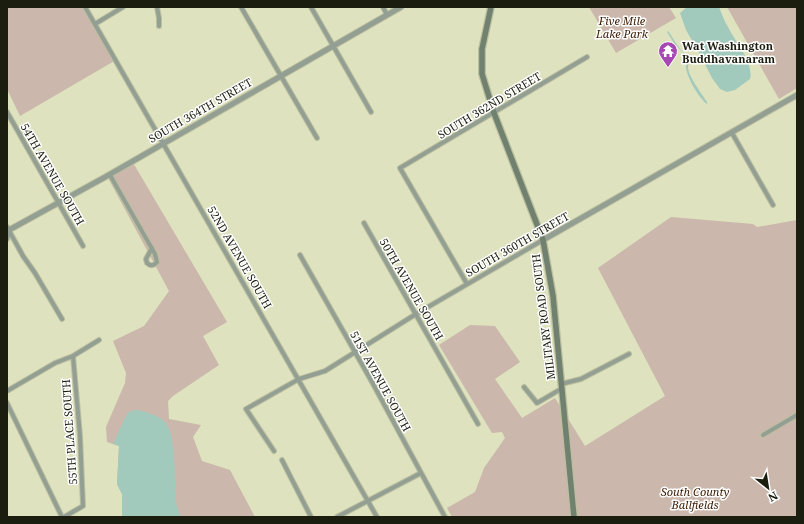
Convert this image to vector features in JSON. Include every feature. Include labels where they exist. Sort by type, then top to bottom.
[{"type":"main road","name":"MILITARY ROAD SOUTH","points":[[491,7],[483,41],[481,63],[482,74],[494,113],[543,240],[553,296],[574,517]]},
{"type":"street","name":"52ND AVENUE SOUTH","points":[[85,7],[377,517]]},
{"type":"street","points":[[95,24],[123,7]]},
{"type":"street","points":[[157,7],[159,26]]},
{"type":"street","points":[[241,7],[317,138]]},
{"type":"street","points":[[311,7],[371,112]]},
{"type":"street","points":[[383,7],[387,15]]},
{"type":"street","name":"SOUTH 364TH STREET","points":[[8,230],[59,203],[401,7]]},
{"type":"street","name":"SOUTH 362ND STREET","points":[[467,284],[400,168],[587,57]]},
{"type":"street","name":"SOUTH 360TH STREET","points":[[274,451],[246,409],[299,379],[325,371],[467,284],[797,95]]},
{"type":"street","name":"54TH AVENUE SOUTH","points":[[7,112],[83,246]]},
{"type":"street","points":[[732,133],[773,205]]},
{"type":"street","points":[[110,174],[152,248]]},
{"type":"street","name":"50TH AVENUE SOUTH","points":[[364,223],[478,424]]},
{"type":"street","points":[[7,239],[8,230]]},
{"type":"street","points":[[8,230],[62,319]]},
{"type":"street","name":"51ST AVENUE SOUTH","points":[[300,255],[372,382],[445,517]]},
{"type":"street","points":[[7,391],[55,363],[73,356],[100,340]]},
{"type":"street","points":[[524,386],[536,403],[561,387],[581,379],[629,354]]},
{"type":"street","name":"55TH PLACE SOUTH","points":[[63,517],[83,506],[80,436],[73,356]]},
{"type":"street","points":[[7,403],[63,517]]},
{"type":"street","points":[[763,435],[797,415]]},
{"type":"street","points":[[282,460],[311,517]]},
{"type":"street","points":[[337,517],[421,473]]},
{"type":"green space","points":[[7,7],[85,7],[116,60],[20,116],[7,89]]},
{"type":"green space","name":"Five Mile Lake Park","points":[[589,7],[669,7],[676,18],[616,53]]},
{"type":"green space","points":[[727,7],[797,7],[797,88],[779,99]]},
{"type":"green space","points":[[132,161],[227,322],[203,336],[219,365],[173,396],[168,401],[169,419],[201,425],[193,437],[202,461],[230,470],[255,517],[122,517],[122,494],[117,484],[119,446],[107,442],[106,427],[125,383],[126,373],[113,341],[144,326],[169,291],[107,176]]},
{"type":"green space","name":"South County Ballfields","points":[[671,217],[753,224],[757,227],[797,220],[797,517],[452,517],[447,508],[475,492],[484,468],[505,438],[502,432],[492,433],[439,345],[470,325],[495,326],[520,362],[495,379],[522,418],[555,398],[585,446],[665,396],[598,268]]},
{"type":"water","points":[[687,7],[719,7],[725,22],[747,59],[749,66],[750,79],[735,90],[727,92],[720,89],[712,78],[686,30],[680,13]]},
{"type":"water","points":[[668,31],[680,48],[689,57],[690,60],[688,67],[690,75],[707,104],[697,93],[691,82],[686,67],[688,58],[674,43],[667,32]]},
{"type":"water","points":[[137,410],[159,417],[169,428],[172,437],[176,502],[180,517],[122,517],[122,494],[117,484],[119,446],[113,444],[125,418],[130,411]]},
{"type":"place","name":"Wat Washington Buddhavanaram","points":[[668,68]]}]
